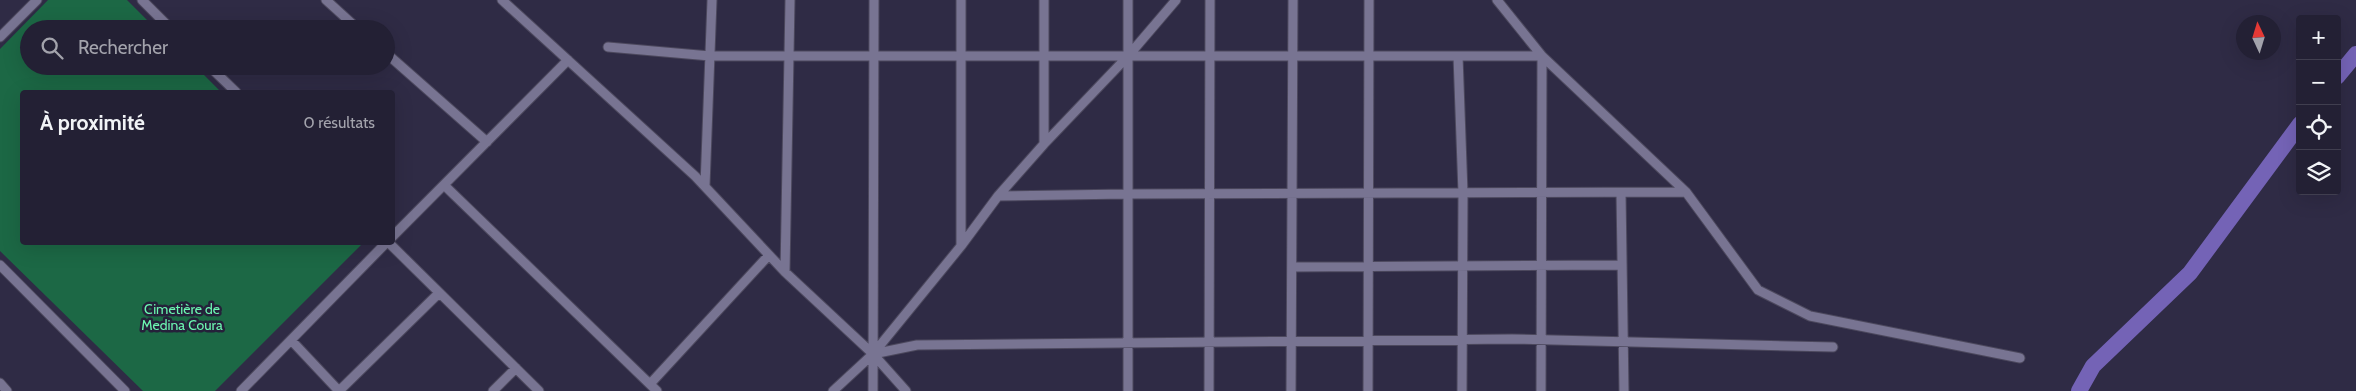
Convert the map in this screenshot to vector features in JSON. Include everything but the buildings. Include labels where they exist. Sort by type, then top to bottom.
[{"type":"street","points":[[142,0],[162,20]]},
{"type":"street","points":[[326,0],[348,20]]},
{"type":"street","points":[[502,0],[705,186],[785,272],[874,354],[906,391]]},
{"type":"street","points":[[705,186],[712,0]]},
{"type":"street","points":[[785,272],[790,0]]},
{"type":"street","points":[[874,0],[874,391]]},
{"type":"street","points":[[961,0],[963,56],[961,246]]},
{"type":"street","points":[[1044,0],[1044,144]]},
{"type":"street","points":[[1128,0],[1129,56],[1126,194],[1128,391]]},
{"type":"street","points":[[833,391],[874,354],[961,246],[998,196],[1044,144],[1129,56],[1176,0]]},
{"type":"street","points":[[1208,391],[1210,0]]},
{"type":"street","points":[[1292,391],[1293,0]]},
{"type":"street","points":[[1368,391],[1369,0]]},
{"type":"street","points":[[1497,0],[1542,56],[1686,192],[1758,290],[1810,316],[2020,358]]},
{"type":"street","points":[[0,37],[35,1]]},
{"type":"street","points":[[608,47],[710,56],[1542,56]]},
{"type":"street","points":[[1458,56],[1463,193],[1462,391]]},
{"type":"street","points":[[1542,56],[1542,391]]},
{"type":"street","points":[[395,234],[568,60]]},
{"type":"street","points":[[395,61],[487,142]]},
{"type":"street","points":[[218,75],[234,90]]},
{"type":"street","points":[[444,185],[657,391]]},
{"type":"street","points":[[998,196],[1686,192]]},
{"type":"street","points":[[1621,193],[1624,391]]},
{"type":"street","points":[[241,391],[385,245]]},
{"type":"street","points":[[391,245],[539,391]]},
{"type":"street","points":[[650,384],[769,255]]},
{"type":"street","points":[[0,265],[125,391]]},
{"type":"street","points":[[1292,267],[1622,265]]},
{"type":"street","points":[[291,340],[339,391],[439,293]]},
{"type":"street","points":[[874,354],[918,345],[1292,341],[1542,340],[1833,347]]},
{"type":"street","points":[[493,391],[516,368]]},
{"type":"street","points":[[0,383],[8,391]]},
{"type":"green space","name":"Cimetière de Medina Coura","points":[[48,0],[127,0],[147,20],[28,20]]},
{"type":"green space","name":"Cimetière de Medina Coura","points":[[20,29],[20,75],[204,75],[219,90],[20,90],[20,245],[361,245],[215,391],[143,391],[0,251],[0,49]]},
{"type":"waterway","points":[[2341,72],[2356,54]]},
{"type":"waterway","points":[[2079,391],[2093,366],[2190,273],[2296,129]]}]
